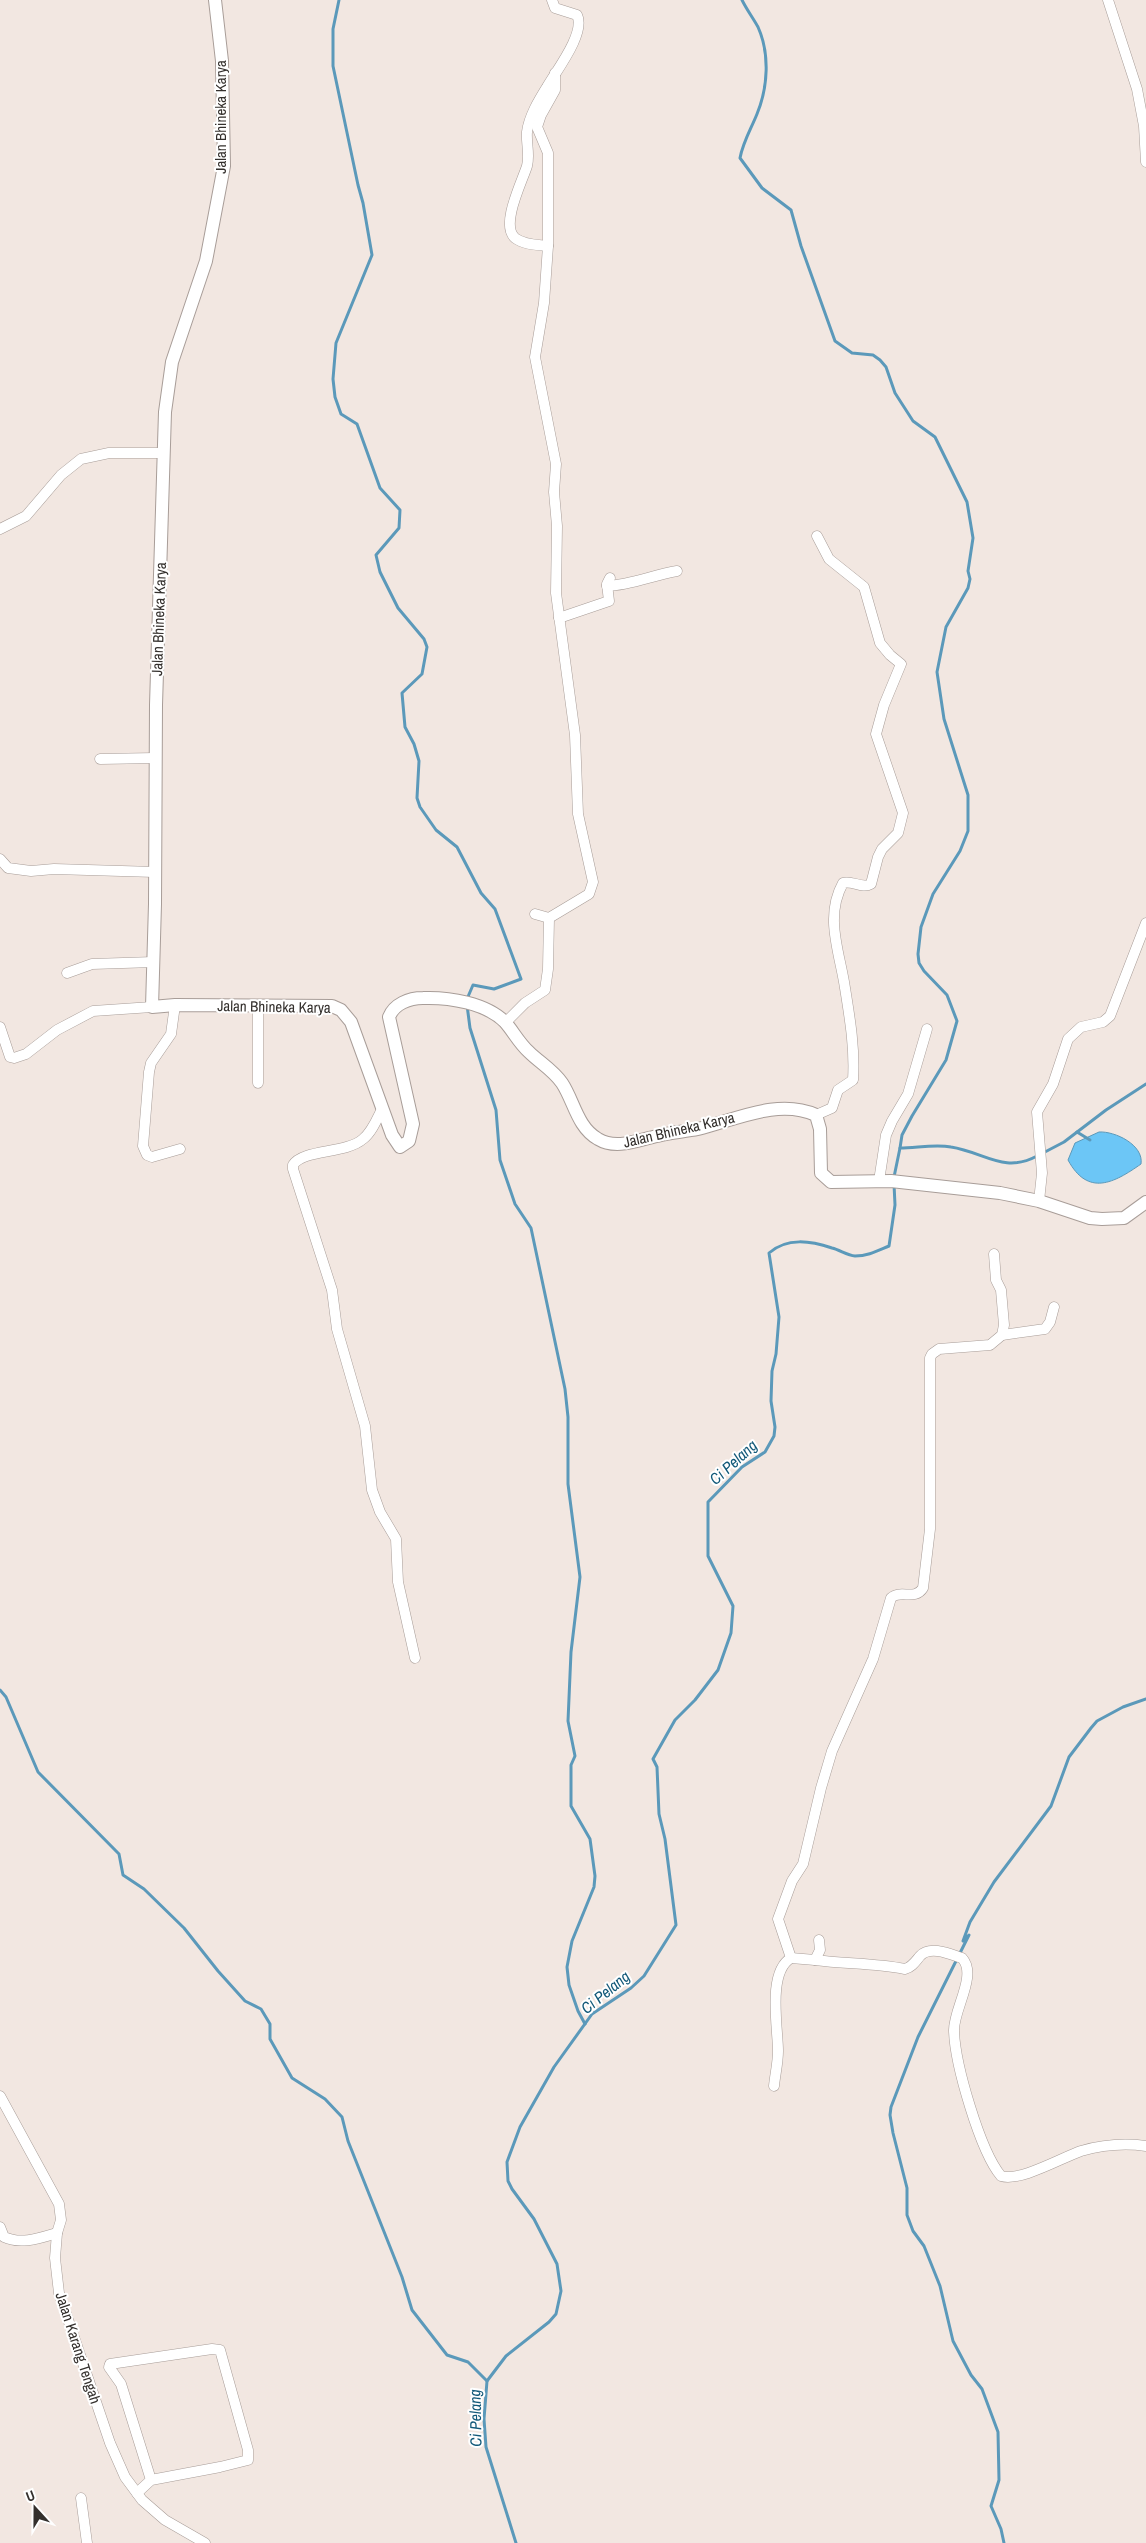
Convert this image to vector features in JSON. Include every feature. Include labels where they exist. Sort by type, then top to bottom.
[{"type":"street","name":"Jalan Bhineka Karya","points":[[215,0],[222,61],[224,166],[206,260],[170,373],[165,412],[155,758],[152,1007],[175,1005],[332,1006],[341,1010],[350,1022],[382,1109],[400,1147],[409,1142],[412,1124],[389,1022],[394,1008],[404,1002],[420,998],[447,999],[479,1008],[505,1023],[522,1044],[561,1082],[582,1122],[591,1134],[604,1142],[625,1144],[698,1128],[749,1113],[772,1110],[795,1109],[816,1115]]},
{"type":"street","points":[[548,246],[517,239],[512,234],[510,220],[512,208],[528,162],[529,122],[573,42],[579,18],[572,12],[555,8],[552,0]]},
{"type":"street","points":[[1108,0],[1139,98],[1146,162]]},
{"type":"street","points":[[535,914],[549,918],[589,894],[593,882],[578,808],[575,735],[555,578],[557,549],[554,492],[556,464],[535,357],[545,293],[548,246],[548,153],[538,127],[541,115],[555,90],[555,74]]},
{"type":"street","points":[[0,529],[26,516],[61,475],[85,457],[108,453],[163,453]]},
{"type":"street","points":[[817,536],[829,559],[864,587],[880,643],[901,664],[884,705],[876,734],[903,813],[898,833],[882,849],[878,856],[871,884],[866,886],[847,881],[843,882],[840,888],[835,913],[834,937],[853,1042],[853,1080],[850,1084],[838,1090],[832,1108],[816,1115],[820,1128],[819,1162],[824,1178],[831,1182],[879,1181],[983,1190],[1038,1201],[1090,1218],[1111,1220],[1129,1216],[1146,1202]]},
{"type":"street","points":[[559,618],[608,601],[609,582],[626,585],[649,576],[676,571]]},
{"type":"street","points":[[100,759],[155,758]]},
{"type":"street","points":[[0,859],[8,868],[31,871],[54,868],[155,872]]},
{"type":"street","points":[[505,1023],[525,1003],[545,990],[548,969],[549,918]]},
{"type":"street","points":[[1038,1201],[1042,1173],[1037,1112],[1053,1084],[1068,1039],[1081,1028],[1103,1022],[1110,1016],[1146,923]]},
{"type":"street","points":[[67,973],[92,964],[154,962]]},
{"type":"street","points":[[175,1005],[173,1029],[151,1063],[143,1146],[146,1155],[152,1157],[180,1149]]},
{"type":"street","points":[[258,1006],[258,1083]]},
{"type":"street","points":[[0,1027],[10,1057],[14,1058],[26,1054],[57,1030],[93,1011],[152,1007]]},
{"type":"street","points":[[879,1181],[886,1136],[892,1121],[908,1094],[927,1029]]},
{"type":"street","points":[[382,1109],[364,1138],[354,1145],[298,1159],[293,1164],[293,1169],[332,1290],[337,1329],[365,1426],[372,1490],[380,1512],[396,1539],[398,1582],[415,1658]]},
{"type":"street","points":[[994,1254],[996,1280],[1001,1290],[1004,1325],[1002,1335]]},
{"type":"street","points":[[791,1958],[778,1920],[792,1881],[803,1864],[832,1751],[873,1659],[890,1598],[895,1594],[914,1595],[923,1588],[930,1529],[931,1356],[939,1349],[990,1345],[1002,1335],[1045,1329],[1050,1322],[1054,1307]]},
{"type":"street","points":[[815,1960],[820,1950],[819,1940]]},
{"type":"street","points":[[774,2086],[778,2050],[776,1998],[781,1966],[791,1958],[839,1963],[880,1964],[905,1969],[914,1964],[923,1953],[942,1951],[962,1958],[967,1966],[967,1980],[958,2006],[954,2033],[960,2070],[981,2138],[1001,2176],[1007,2178],[1028,2172],[1091,2149],[1119,2144],[1146,2146]]},
{"type":"street","name":"Jalan Karang Tengah","points":[[0,2096],[59,2204],[61,2220],[57,2233],[56,2277],[63,2308],[110,2443],[125,2477],[137,2493],[165,2520],[200,2542]]},
{"type":"street","points":[[0,2227],[4,2237],[11,2239],[33,2240],[57,2233]]},
{"type":"street","points":[[137,2493],[151,2480],[227,2466],[248,2460],[248,2450],[220,2350],[212,2349],[110,2364],[121,2384],[151,2480]]},
{"type":"street","points":[[81,2498],[87,2543]]},
{"type":"water","points":[[1099,1132],[1113,1134],[1127,1140],[1138,1151],[1141,1157],[1141,1164],[1111,1181],[1093,1183],[1084,1179],[1076,1172],[1068,1160],[1075,1143]]},
{"type":"waterway","points":[[339,0],[333,29],[333,66],[363,203],[372,255],[336,343],[333,379],[335,397],[341,414],[357,424],[380,488],[400,510],[399,528],[376,555],[380,572],[398,608],[424,639],[427,647],[422,674],[402,693],[405,727],[414,744],[419,761],[417,798],[420,807],[436,830],[457,847],[481,893],[495,909],[521,979],[494,989],[473,985],[467,999]]},
{"type":"waterway","points":[[742,0],[762,37],[766,70],[761,104],[745,141],[740,158],[762,188],[791,210],[801,246],[835,341],[852,353],[873,355],[880,360],[886,367],[895,393],[913,421],[935,437],[967,502],[973,538],[968,571],[970,579],[968,588],[946,627],[937,672],[944,719],[968,795],[968,831],[960,851],[933,894],[921,927],[918,954],[919,963],[924,971],[947,995],[957,1021],[946,1060],[902,1135],[900,1148]]},
{"type":"waterway","points":[[467,1005],[470,1028],[496,1110],[500,1160],[515,1204],[531,1228],[565,1389],[568,1417],[568,1484],[580,1577],[571,1652],[568,1721],[575,1756],[571,1765],[571,1806],[590,1839],[595,1876],[594,1887],[572,1941],[567,1967],[569,1985],[578,2011],[585,2024]]},
{"type":"waterway","points":[[1043,1153],[1064,1142],[1106,1110],[1146,1084]]},
{"type":"waterway","points":[[1077,1132],[1090,1140]]},
{"type":"waterway","points":[[894,1177],[900,1148],[945,1146],[994,1160],[1014,1163],[1037,1156]]},
{"type":"waterway","name":"Ci Pelang","points":[[516,2543],[486,2447],[484,2419],[487,2381],[506,2356],[549,2322],[556,2314],[561,2291],[557,2264],[534,2219],[508,2181],[507,2162],[520,2127],[554,2067],[592,2014],[631,1988],[644,1976],[676,1925],[665,1839],[659,1814],[657,1767],[653,1759],[675,1720],[695,1700],[718,1670],[731,1633],[733,1606],[708,1556],[708,1502],[742,1467],[765,1452],[774,1436],[775,1427],[771,1401],[772,1371],[776,1354],[779,1317],[769,1253],[783,1244],[799,1242],[808,1242],[855,1256],[868,1254],[889,1246],[895,1205],[894,1184]]},
{"type":"waterway","points":[[0,1690],[6,1697],[38,1772],[119,1854],[123,1875],[144,1889],[184,1928],[245,2001],[261,2009],[270,2024],[270,2039],[292,2078],[325,2099],[342,2117],[348,2141],[402,2277],[412,2310],[447,2355],[468,2362],[487,2381]]},
{"type":"waterway","points":[[1004,2543],[1001,2529],[991,2506],[999,2480],[998,2432],[982,2389],[971,2375],[953,2341],[940,2286],[924,2246],[913,2231],[907,2215],[907,2188],[893,2133],[890,2115],[891,2107],[918,2037],[969,1935],[963,1941],[970,1922],[994,1882],[1051,1806],[1069,1757],[1097,1721],[1123,1707],[1146,1699]]}]
